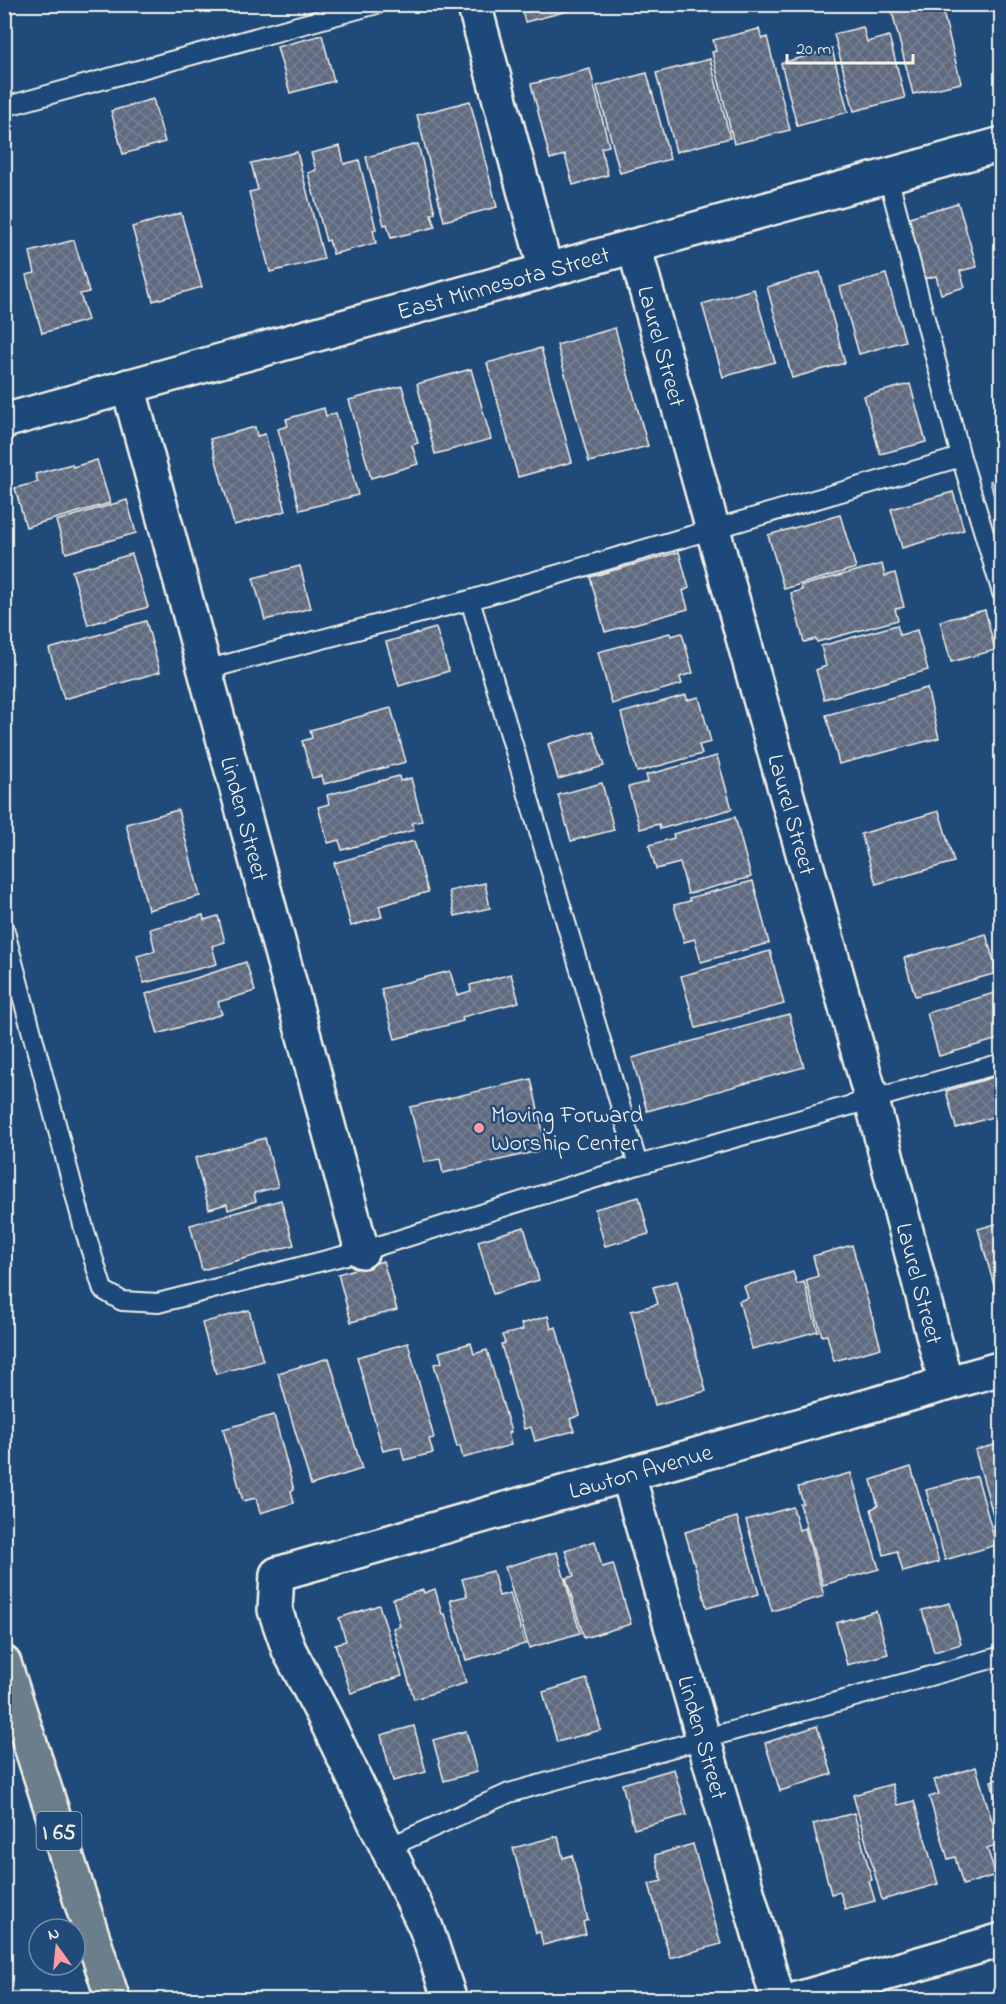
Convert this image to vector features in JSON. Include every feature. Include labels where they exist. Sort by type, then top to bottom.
[{"type":"highway","name":"I 65","points":[[4,1664],[113,2000]]},
{"type":"street","points":[[474,4],[546,270]]},
{"type":"street","name":"East Minnesota Street","points":[[4,420],[1002,144]]},
{"type":"street","name":"Laurel Street","points":[[634,246],[872,1101],[946,1384]]},
{"type":"street","name":"Linden Street","points":[[128,386],[362,1251]]},
{"type":"street","name":"Lawton Avenue","points":[[387,1848],[325,1718],[289,1650],[275,1610],[277,1574],[1002,1368]]},
{"type":"street","name":"Linden Street","points":[[628,1475],[778,2000]]},
{"type":"street","points":[[387,1848],[426,1928],[450,2000]]},
{"type":"street","points":[[794,2000],[1002,1940]]},
{"type":"lane","points":[[4,106],[377,4]]},
{"type":"lane","points":[[888,176],[961,457],[1002,593]]},
{"type":"lane","points":[[205,670],[470,600],[961,457]]},
{"type":"lane","points":[[470,600],[638,1165]]},
{"type":"lane","points":[[4,928],[83,1226],[103,1290],[122,1302],[158,1303],[362,1251],[638,1165],[1002,1063]]},
{"type":"lane","points":[[387,1848],[509,1793],[1002,1656]]},
{"type":"building","points":[[520,4],[567,4],[568,11],[525,22]]},
{"type":"building","points":[[890,4],[941,4],[961,83],[913,94]]},
{"type":"building","points":[[863,27],[867,42],[889,36],[905,98],[854,111],[834,34]]},
{"type":"building","points":[[759,29],[762,39],[767,37],[790,130],[734,144],[712,52],[716,51],[713,40]]},
{"type":"building","points":[[322,35],[334,81],[290,93],[277,47]]},
{"type":"building","points":[[832,49],[848,112],[797,126],[781,63]]},
{"type":"building","points":[[710,59],[730,138],[676,152],[656,73]]},
{"type":"building","points":[[590,69],[609,146],[601,148],[608,175],[573,185],[565,155],[550,159],[531,84]]},
{"type":"building","points":[[647,73],[670,159],[620,173],[597,86]]},
{"type":"building","points":[[153,99],[165,142],[123,154],[111,111]]},
{"type":"building","points":[[470,101],[497,207],[444,221],[417,115]]},
{"type":"building","points":[[418,144],[435,213],[431,214],[435,227],[391,238],[387,224],[384,225],[366,157]]},
{"type":"building","points":[[340,146],[344,164],[359,160],[376,229],[373,230],[376,243],[333,254],[329,240],[326,241],[308,173],[316,170],[311,153]]},
{"type":"building","points":[[297,152],[324,259],[270,272],[249,192],[258,190],[251,163]]},
{"type":"building","points":[[958,203],[977,267],[960,271],[965,287],[941,294],[936,276],[924,279],[906,218]]},
{"type":"building","points":[[181,213],[202,287],[153,301],[132,227]]},
{"type":"building","points":[[74,240],[89,292],[80,294],[88,320],[42,333],[26,275],[35,273],[30,252]]},
{"type":"building","points":[[820,272],[845,363],[792,378],[767,287]]},
{"type":"building","points":[[886,274],[905,341],[859,354],[840,287]]},
{"type":"building","points":[[754,289],[775,362],[723,377],[702,304]]},
{"type":"building","points":[[615,328],[648,446],[589,462],[557,345]]},
{"type":"building","points":[[541,348],[572,462],[518,477],[487,363]]},
{"type":"building","points":[[471,369],[491,439],[435,454],[417,384]]},
{"type":"building","points":[[910,384],[926,442],[880,454],[864,396]]},
{"type":"building","points":[[402,386],[418,443],[412,445],[418,464],[371,478],[349,400]]},
{"type":"building","points":[[324,408],[326,416],[336,413],[358,495],[300,510],[278,429],[288,426],[286,419]]},
{"type":"building","points":[[255,427],[257,436],[265,434],[286,511],[234,525],[210,439]]},
{"type":"building","points":[[97,460],[110,503],[26,527],[15,488],[38,482],[35,474]]},
{"type":"building","points":[[1002,478],[1002,527],[990,481]]},
{"type":"building","points":[[953,492],[964,530],[902,548],[891,509]]},
{"type":"building","points":[[127,500],[136,533],[66,553],[56,521]]},
{"type":"building","points":[[840,515],[856,568],[784,589],[768,535]]},
{"type":"building","points":[[679,552],[689,588],[683,591],[688,609],[605,632],[590,577]]},
{"type":"building","points":[[132,554],[148,607],[88,625],[72,571]]},
{"type":"building","points":[[882,564],[885,576],[895,573],[904,607],[895,609],[898,620],[817,642],[816,639],[804,642],[791,593],[802,590],[801,586]]},
{"type":"building","points":[[300,566],[311,608],[265,620],[253,578]]},
{"type":"building","points":[[985,610],[995,650],[951,662],[940,621]]},
{"type":"building","points":[[146,621],[160,672],[64,699],[49,649]]},
{"type":"building","points":[[897,625],[900,635],[917,630],[928,670],[824,699],[816,670],[826,666],[821,646]]},
{"type":"building","points":[[436,628],[449,671],[399,686],[386,642]]},
{"type":"building","points":[[670,633],[671,636],[682,633],[693,673],[680,677],[682,684],[612,704],[598,652]]},
{"type":"building","points":[[927,688],[939,738],[839,764],[826,715]]},
{"type":"building","points":[[686,695],[687,700],[699,697],[711,742],[699,745],[702,754],[637,772],[621,713]]},
{"type":"building","points":[[391,708],[406,762],[324,784],[322,776],[312,778],[302,741],[312,738],[310,730]]},
{"type":"building","points":[[593,731],[604,766],[558,779],[548,744]]},
{"type":"building","points":[[717,756],[732,809],[660,829],[659,824],[640,829],[628,787],[648,782],[646,775]]},
{"type":"building","points":[[399,776],[400,781],[411,778],[422,821],[412,823],[414,830],[342,850],[339,840],[328,843],[318,807],[329,804],[327,795]]},
{"type":"building","points":[[602,783],[614,830],[571,841],[558,795]]},
{"type":"building","points":[[178,810],[200,896],[148,910],[126,824]]},
{"type":"building","points":[[939,811],[954,862],[876,884],[861,834]]},
{"type":"building","points":[[735,817],[751,877],[688,894],[680,863],[656,869],[649,845],[674,838],[673,834]]},
{"type":"building","points":[[414,841],[428,892],[379,906],[382,917],[351,926],[334,863]]},
{"type":"building","points":[[753,881],[769,943],[701,962],[695,939],[684,942],[674,905],[690,901],[689,898]]},
{"type":"building","points":[[485,883],[490,908],[455,916],[449,891]]},
{"type":"building","points":[[203,915],[204,920],[218,916],[225,942],[212,946],[217,964],[144,983],[137,956],[155,951],[150,929]]},
{"type":"building","points":[[986,934],[997,973],[915,996],[904,958]]},
{"type":"building","points":[[770,951],[784,1004],[696,1028],[681,976]]},
{"type":"building","points":[[246,962],[255,991],[218,1002],[222,1014],[158,1034],[146,994]]},
{"type":"building","points":[[450,971],[457,995],[471,991],[470,985],[511,974],[519,1002],[462,1017],[463,1021],[395,1039],[381,989]]},
{"type":"building","points":[[998,992],[1002,1001],[1002,1038],[939,1056],[927,1013]]},
{"type":"building","points":[[789,1014],[804,1067],[647,1111],[632,1058]]},
{"type":"building","points":[[994,1077],[1002,1104],[1002,1114],[956,1128],[946,1091]]},
{"type":"building","name":"Moving Forward Worship Center","points":[[531,1079],[547,1149],[443,1173],[440,1159],[424,1162],[410,1107]]},
{"type":"building","points":[[265,1138],[278,1187],[254,1193],[256,1201],[228,1210],[227,1204],[209,1209],[195,1158]]},
{"type":"building","points":[[639,1197],[649,1234],[605,1246],[595,1209]]},
{"type":"building","points":[[281,1200],[294,1245],[202,1270],[190,1225]]},
{"type":"building","points":[[1002,1222],[1002,1294],[997,1296],[978,1229]]},
{"type":"building","points":[[524,1227],[539,1280],[493,1294],[478,1241]]},
{"type":"building","points":[[852,1245],[881,1348],[834,1361],[827,1335],[822,1336],[806,1280],[818,1276],[813,1256]]},
{"type":"building","points":[[383,1261],[397,1310],[351,1322],[338,1274]]},
{"type":"building","points":[[793,1272],[797,1284],[804,1282],[818,1331],[752,1349],[739,1301],[748,1298],[744,1286]]},
{"type":"building","points":[[677,1281],[706,1391],[655,1405],[631,1311],[658,1304],[653,1287]]},
{"type":"building","points":[[249,1310],[263,1361],[216,1374],[202,1323]]},
{"type":"building","points":[[548,1316],[551,1329],[556,1327],[580,1415],[570,1419],[574,1431],[535,1441],[531,1427],[524,1429],[501,1344],[505,1343],[502,1335],[523,1330],[521,1324]]},
{"type":"building","points":[[408,1343],[434,1438],[429,1439],[433,1453],[404,1460],[401,1447],[383,1451],[357,1357]]},
{"type":"building","points":[[471,1343],[474,1354],[487,1350],[511,1432],[508,1433],[511,1445],[463,1458],[460,1446],[457,1447],[434,1364],[442,1362],[439,1352]]},
{"type":"building","points":[[329,1358],[362,1469],[311,1485],[278,1373]]},
{"type":"building","points":[[274,1415],[294,1490],[291,1491],[294,1503],[260,1513],[256,1498],[243,1501],[223,1429]]},
{"type":"building","points":[[1002,1443],[1002,1527],[997,1529],[975,1450]]},
{"type":"building","points":[[911,1467],[939,1562],[903,1572],[897,1551],[884,1555],[871,1509],[878,1506],[871,1480]]},
{"type":"building","points":[[851,1473],[879,1569],[823,1585],[800,1504],[803,1503],[798,1487]]},
{"type":"building","points":[[977,1476],[996,1545],[945,1560],[926,1490]]},
{"type":"building","points":[[793,1507],[799,1530],[805,1528],[824,1596],[772,1611],[746,1520]]},
{"type":"building","points":[[737,1517],[759,1594],[707,1608],[685,1532]]},
{"type":"building","points":[[595,1541],[602,1567],[613,1564],[631,1624],[584,1638],[566,1578],[574,1576],[565,1550]]},
{"type":"building","points":[[557,1552],[580,1633],[529,1648],[505,1567]]},
{"type":"building","points":[[493,1571],[499,1596],[510,1593],[525,1644],[466,1660],[450,1600],[467,1596],[462,1579]]},
{"type":"building","points":[[435,1589],[466,1683],[414,1699],[393,1628],[400,1626],[393,1599],[423,1590],[424,1593]]},
{"type":"building","points":[[950,1603],[961,1644],[934,1652],[922,1610]]},
{"type":"building","points":[[379,1605],[402,1676],[351,1693],[335,1644],[346,1641],[339,1618]]},
{"type":"building","points":[[876,1611],[888,1654],[847,1665],[836,1623]]},
{"type":"building","points":[[587,1679],[601,1730],[557,1742],[543,1692]]},
{"type":"building","points":[[414,1726],[426,1772],[393,1781],[381,1735]]},
{"type":"building","points":[[817,1726],[832,1774],[780,1791],[765,1743]]},
{"type":"building","points":[[466,1731],[477,1772],[444,1781],[433,1740]]},
{"type":"building","points":[[976,1767],[999,1844],[987,1848],[996,1875],[963,1885],[955,1857],[948,1859],[929,1797],[939,1794],[934,1780]]},
{"type":"building","points":[[674,1769],[687,1815],[634,1829],[622,1784]]},
{"type":"building","points":[[1002,1778],[1002,1822],[991,1781]]},
{"type":"building","points":[[892,1784],[898,1805],[914,1801],[938,1884],[882,1900],[853,1795]]},
{"type":"building","points":[[854,1813],[872,1880],[869,1881],[875,1901],[845,1909],[840,1892],[831,1894],[813,1824]]},
{"type":"building","points":[[558,1836],[563,1858],[572,1855],[588,1920],[583,1922],[586,1934],[543,1945],[540,1932],[536,1933],[513,1848]]},
{"type":"building","points":[[693,1844],[721,1944],[670,1958],[649,1884],[662,1881],[655,1855]]},
{"type":"place","name":"Moving Forward Worship Center","points":[[479,1128]]}]
